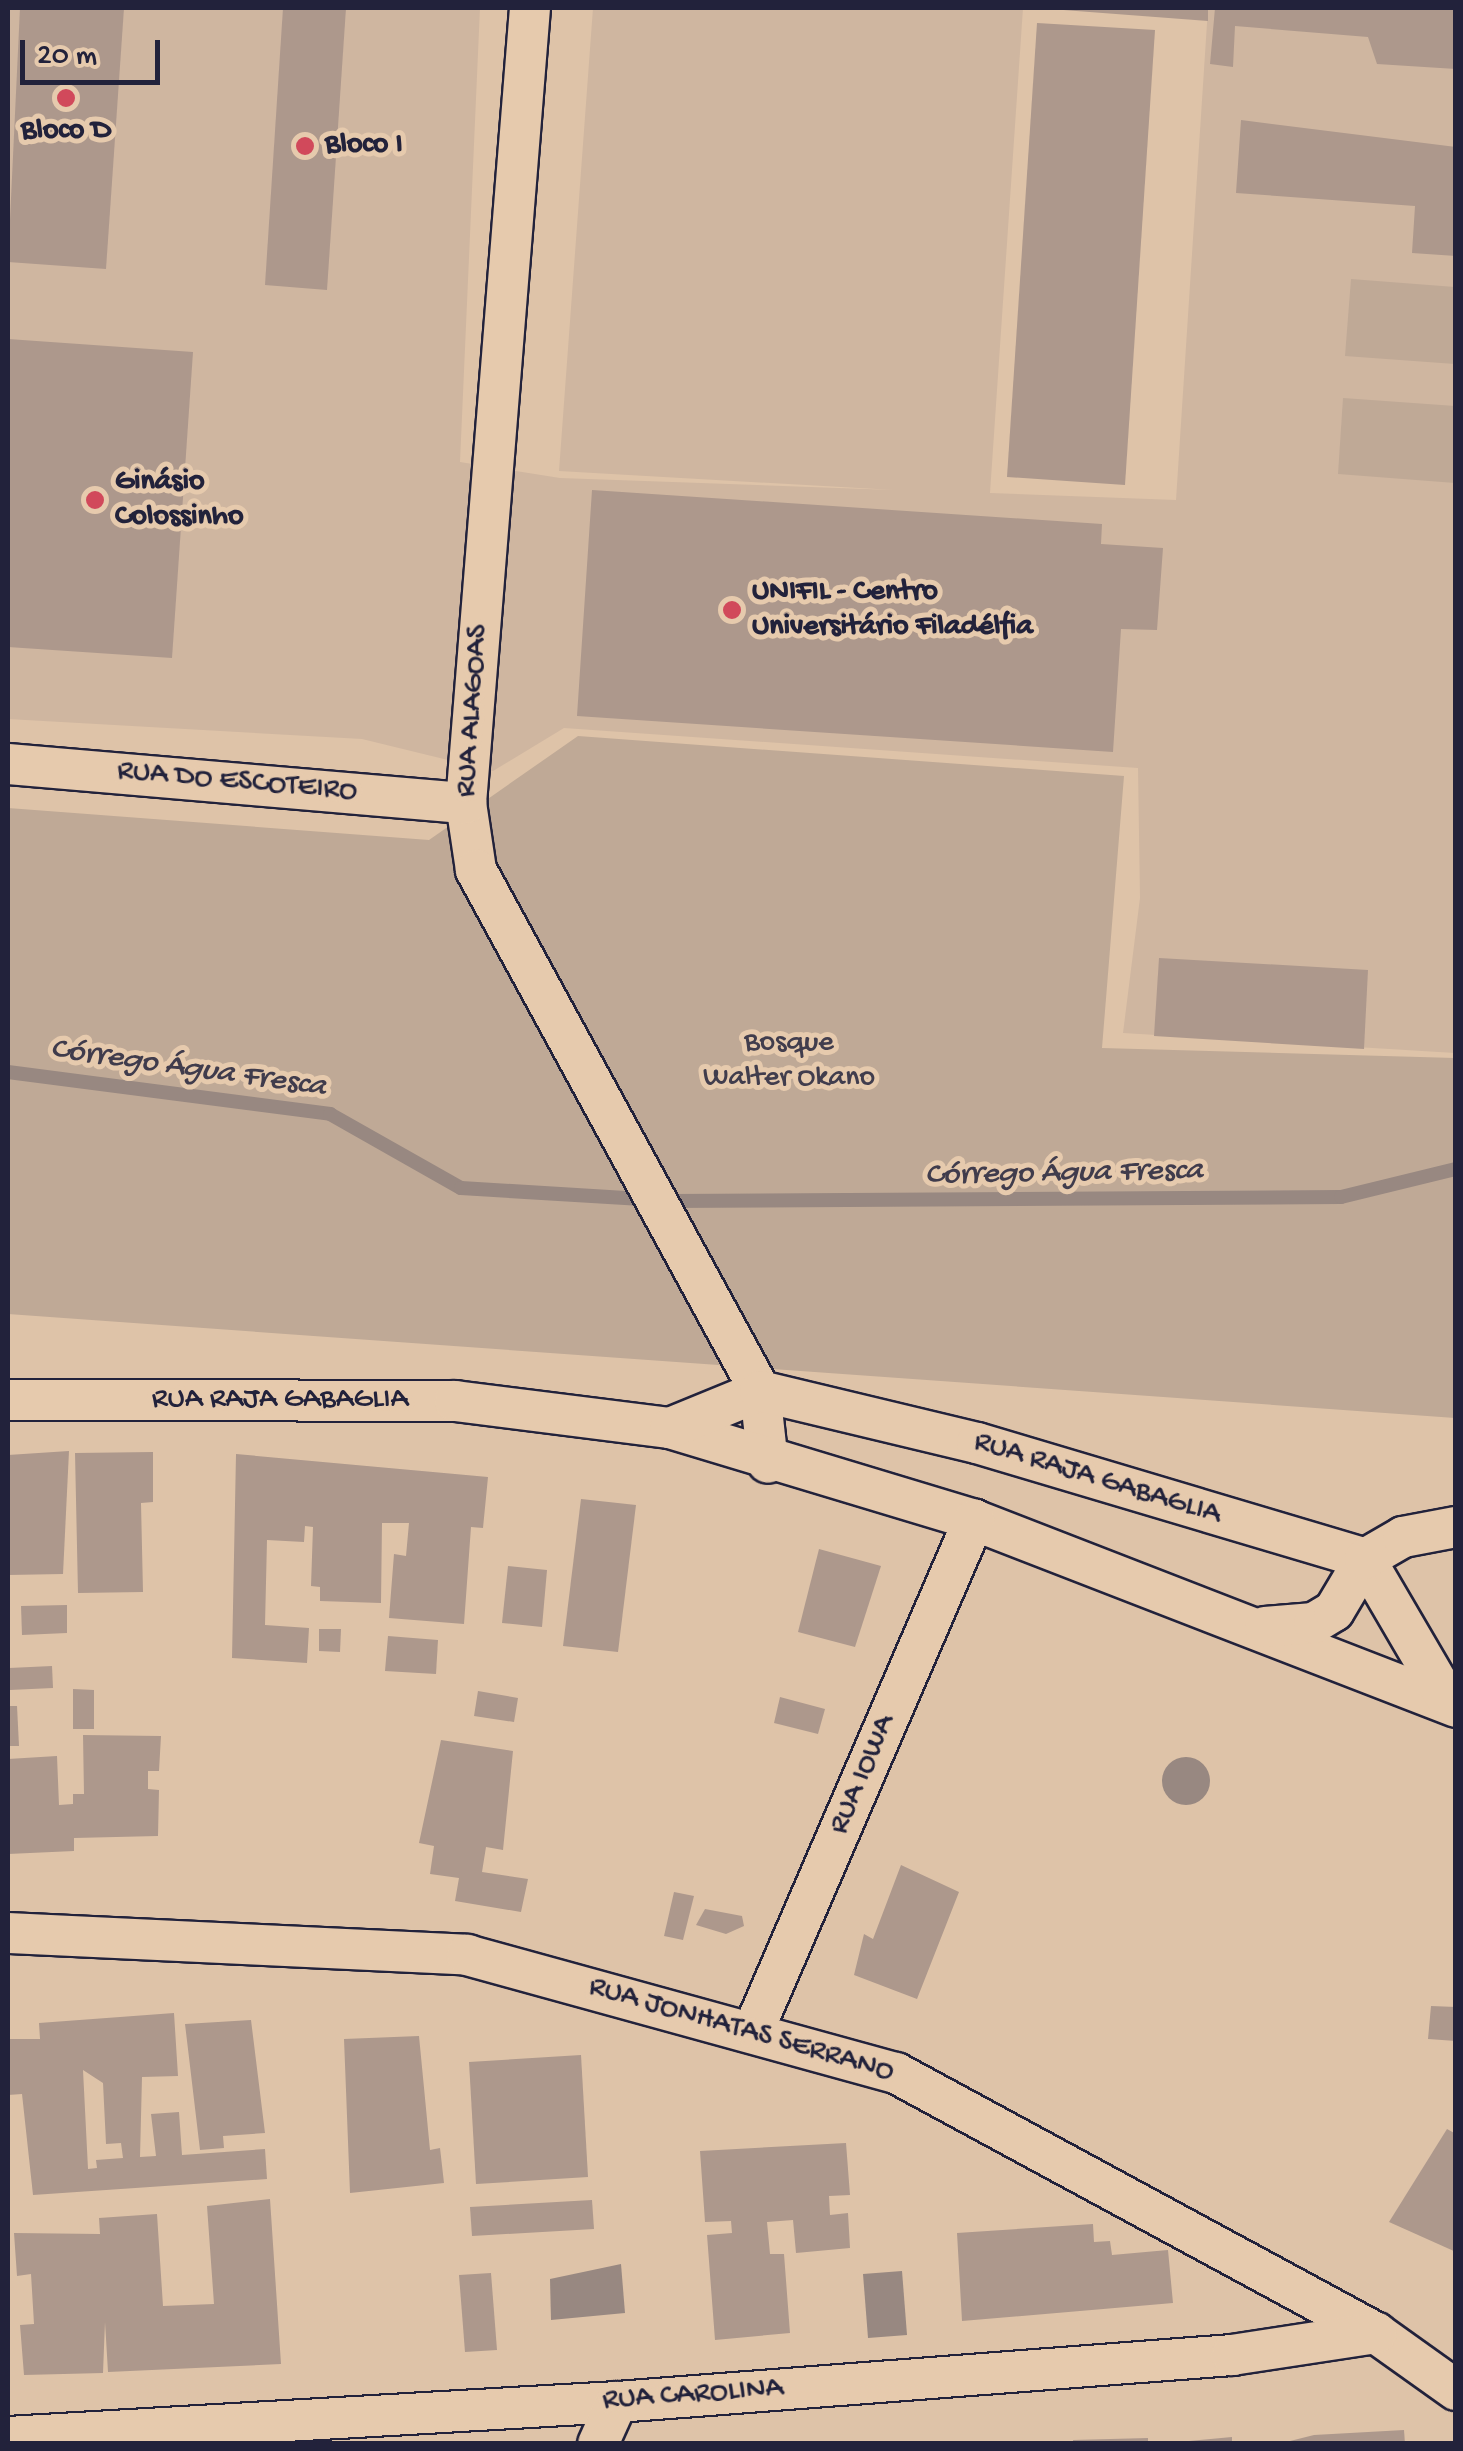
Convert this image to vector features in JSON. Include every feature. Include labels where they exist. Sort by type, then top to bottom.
[{"type":"street","name":"RUA ALAGOAS","points":[[530,8],[466,803],[476,870],[498,926],[760,1390],[768,1464]]},
{"type":"street","name":"RUA DO ESCOTEIRO","points":[[8,764],[466,803]]},
{"type":"street","points":[[670,1428],[760,1390]]},
{"type":"street","name":"RUA RAJA GABAGLIA","points":[[760,1390],[977,1442],[1365,1559],[1452,1705]]},
{"type":"street","name":"RUA RAJA GABAGLIA","points":[[8,1400],[455,1401],[670,1428],[768,1464],[974,1520],[1452,1705]]},
{"type":"street","name":"RUA IOWA","points":[[754,2029],[974,1520]]},
{"type":"street","points":[[1246,1626],[1314,1623],[1334,1612],[1365,1559],[1403,1537],[1456,1528]]},
{"type":"street","name":"RUA JONHATAS SERRANO","points":[[8,1933],[466,1955],[754,2029],[896,2073],[1376,2333],[1456,2390]]},
{"type":"street","name":"RUA CAROLINA","points":[[8,2437],[617,2402],[1232,2355],[1376,2333]]},
{"type":"street","points":[[598,2444],[617,2402]]},
{"type":"shaded area","name":"UNIFIL - Centro Universitário Filadélfia","points":[[8,8],[480,8],[460,462],[560,478],[894,490],[559,471],[593,8],[1023,8],[990,493],[1176,500],[1208,8],[1455,8],[1455,1053],[1123,1033],[1140,898],[1138,768],[564,728],[493,771],[362,739],[8,719]]},
{"type":"shaded area","points":[[1186,1757],[1203,1764],[1210,1781],[1203,1798],[1186,1805],[1169,1798],[1162,1781],[1169,1764]]},
{"type":"shaded area","points":[[621,2264],[625,2313],[551,2320],[550,2279]]},
{"type":"shaded area","points":[[902,2271],[907,2335],[868,2338],[863,2274]]},
{"type":"green space","points":[[1351,279],[1455,287],[1455,364],[1345,356]]},
{"type":"green space","points":[[1343,398],[1455,406],[1455,483],[1338,474]]},
{"type":"green space","name":"Bosque Walter Okano","points":[[578,736],[1124,776],[1102,1048],[1455,1058],[1455,1418],[8,1314],[8,808],[429,840]]},
{"type":"building","name":"Bloco D","points":[[20,8],[124,8],[106,269],[8,262]]},
{"type":"building","name":"Bloco I","points":[[283,8],[346,8],[327,290],[265,285]]},
{"type":"building","points":[[1037,8],[1208,8],[1208,21]]},
{"type":"building","points":[[1215,8],[1456,8],[1456,69],[1377,64],[1368,37],[1235,26],[1233,67],[1210,64]]},
{"type":"building","points":[[1037,23],[1155,30],[1125,485],[1007,477]]},
{"type":"building","points":[[1241,120],[1456,147],[1456,256],[1412,253],[1415,206],[1236,193]]},
{"type":"building","name":"Ginásio Colossinho","points":[[8,339],[193,352],[172,658],[8,647]]},
{"type":"building","points":[[592,490],[1102,524],[1101,544],[1163,548],[1157,630],[1121,629],[1113,752],[577,716]]},
{"type":"building","points":[[1159,958],[1368,970],[1364,1049],[1154,1036]]},
{"type":"building","points":[[69,1451],[63,1574],[8,1575],[8,1455]]},
{"type":"building","points":[[153,1452],[153,1502],[141,1503],[143,1592],[78,1593],[75,1453]]},
{"type":"building","points":[[236,1454],[488,1477],[483,1528],[471,1527],[464,1624],[389,1618],[394,1554],[406,1556],[409,1523],[382,1523],[381,1603],[320,1601],[320,1587],[311,1586],[313,1527],[305,1526],[304,1542],[267,1540],[265,1625],[309,1628],[307,1663],[232,1658]]},
{"type":"building","points":[[581,1499],[636,1505],[618,1652],[563,1646]]},
{"type":"building","points":[[819,1549],[881,1566],[855,1647],[798,1632]]},
{"type":"building","points":[[508,1566],[547,1570],[542,1627],[502,1623]]},
{"type":"building","points":[[67,1605],[67,1633],[22,1635],[21,1606]]},
{"type":"building","points":[[319,1629],[341,1629],[340,1652],[319,1651]]},
{"type":"building","points":[[388,1636],[438,1640],[436,1674],[385,1671]]},
{"type":"building","points":[[52,1666],[53,1688],[10,1690],[9,1668]]},
{"type":"building","points":[[73,1689],[94,1690],[94,1729],[73,1729]]},
{"type":"building","points":[[478,1691],[518,1698],[514,1722],[474,1716]]},
{"type":"building","points":[[780,1697],[825,1709],[818,1734],[774,1723]]},
{"type":"building","points":[[8,1706],[17,1706],[19,1746],[8,1746]]},
{"type":"building","points":[[83,1735],[161,1736],[159,1771],[148,1771],[148,1789],[159,1790],[158,1836],[74,1838],[74,1851],[8,1854],[8,1759],[57,1756],[59,1805],[73,1804],[73,1794],[84,1794]]},
{"type":"building","points":[[441,1740],[513,1751],[503,1850],[486,1847],[482,1872],[528,1879],[521,1912],[455,1901],[459,1878],[430,1874],[434,1846],[419,1843]]},
{"type":"building","points":[[901,1865],[959,1892],[917,1999],[854,1975],[864,1934],[873,1939]]},
{"type":"building","points":[[674,1892],[694,1896],[683,1940],[664,1936]]},
{"type":"building","points":[[705,1909],[742,1916],[744,1926],[726,1934],[696,1925]]},
{"type":"building","points":[[1431,2006],[1456,2007],[1456,2041],[1428,2039]]},
{"type":"building","points":[[174,2013],[178,2076],[142,2077],[140,2157],[156,2156],[151,2114],[179,2112],[182,2155],[265,2149],[267,2179],[33,2195],[22,2094],[8,2095],[8,2039],[40,2039],[39,2023]],"holes":[[[83,2070],[103,2083],[106,2144],[121,2143],[123,2158],[96,2160],[97,2168],[88,2169]]]},
{"type":"building","points":[[251,2020],[265,2133],[223,2136],[224,2148],[200,2150],[185,2024]]},
{"type":"building","points":[[419,2036],[430,2150],[440,2148],[444,2183],[350,2193],[344,2039]]},
{"type":"building","points":[[581,2055],[588,2177],[476,2184],[469,2062]]},
{"type":"building","points":[[1447,2129],[1456,2134],[1456,2252],[1389,2222]]},
{"type":"building","points":[[846,2143],[850,2195],[829,2196],[830,2215],[848,2213],[850,2248],[796,2253],[793,2220],[767,2222],[770,2254],[784,2254],[790,2333],[715,2340],[707,2235],[732,2233],[731,2221],[705,2222],[700,2151]]},
{"type":"building","points":[[270,2199],[281,2364],[108,2372],[105,2322],[103,2373],[24,2375],[20,2325],[34,2324],[31,2274],[17,2276],[14,2233],[100,2234],[99,2218],[157,2214],[163,2306],[214,2304],[207,2206]]},
{"type":"building","points":[[592,2200],[594,2229],[472,2236],[470,2207]]},
{"type":"building","points":[[1093,2224],[1094,2242],[1110,2241],[1112,2255],[1168,2250],[1173,2303],[962,2321],[957,2233]]},
{"type":"building","points":[[491,2273],[497,2350],[465,2352],[459,2275]]},
{"type":"building","points":[[1404,2430],[1405,2444],[1278,2444],[1314,2435]]},
{"type":"building","points":[[1232,2437],[1232,2444],[1189,2444],[1189,2441]]},
{"type":"building","points":[[1148,2438],[1148,2444],[1073,2444],[1073,2440]]},
{"type":"waterway","name":"Córrego Água Fresca","points":[[8,1072],[330,1114],[461,1188],[642,1199]]},
{"type":"waterway","name":"Córrego Água Fresca","points":[[670,1201],[1341,1197],[1456,1169]]},
{"type":"place","name":"Bloco D","points":[[66,98]]},
{"type":"place","name":"Bloco I","points":[[305,146]]},
{"type":"place","name":"Ginásio Colossinho","points":[[95,500]]},
{"type":"place","name":"UNIFIL - Centro Universitário Filadélfia","points":[[732,610]]}]
